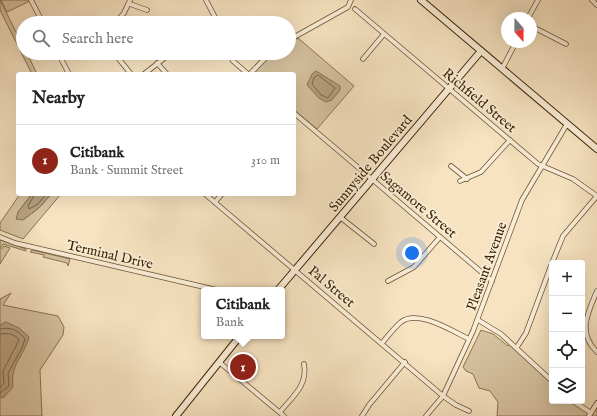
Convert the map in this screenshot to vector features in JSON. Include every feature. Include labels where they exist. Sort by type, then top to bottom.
[{"type":"main road","points":[[421,0],[597,149]]},
{"type":"main road","name":"Sunnyside Boulevard","points":[[281,287],[481,51]]},
{"type":"main road","points":[[176,416],[238,339]]},
{"type":"street","points":[[32,0],[40,16]]},
{"type":"street","points":[[206,0],[214,16]]},
{"type":"street","points":[[531,12],[538,0]]},
{"type":"street","points":[[592,0],[597,5]]},
{"type":"street","points":[[296,36],[348,7],[351,1]]},
{"type":"street","points":[[120,16],[130,2],[147,10]]},
{"type":"street","name":"Richfield Street","points":[[355,10],[543,167],[573,179],[597,196]]},
{"type":"street","points":[[537,29],[566,44]]},
{"type":"street","points":[[363,59],[384,34]]},
{"type":"street","points":[[502,68],[513,48]]},
{"type":"street","points":[[63,60],[68,72]]},
{"type":"street","points":[[120,60],[129,72]]},
{"type":"street","points":[[146,72],[161,60]]},
{"type":"street","points":[[232,60],[247,72]]},
{"type":"street","points":[[251,72],[263,60]]},
{"type":"street","points":[[157,63],[165,72]]},
{"type":"street","name":"Sagamore Street","points":[[296,115],[492,281]]},
{"type":"street","name":"Pleasant Avenue","points":[[426,416],[443,396],[478,320],[522,200],[543,167],[567,124]]},
{"type":"street","points":[[460,181],[482,172],[510,140]]},
{"type":"street","points":[[450,166],[467,179]]},
{"type":"street","name":"Pal Street","points":[[208,196],[405,362],[443,396],[456,405],[469,411]]},
{"type":"street","points":[[215,202],[220,196]]},
{"type":"street","points":[[553,260],[563,236],[597,196]]},
{"type":"street","points":[[340,217],[374,244]]},
{"type":"street","name":"Terminal Drive","points":[[0,237],[15,243],[204,287]]},
{"type":"street","points":[[388,281],[414,267],[440,237]]},
{"type":"street","points":[[516,347],[526,333],[549,271]]},
{"type":"street","points":[[597,291],[587,313],[585,323],[588,340],[597,352]]},
{"type":"street","points":[[382,343],[400,323],[413,317],[424,319],[469,339]]},
{"type":"street","points":[[478,320],[494,328],[549,378]]},
{"type":"street","points":[[219,362],[284,416]]},
{"type":"street","points":[[362,416],[405,362]]},
{"type":"street","points":[[280,412],[303,384],[306,374],[304,364]]},
{"type":"street","points":[[577,404],[590,414],[597,403]]},
{"type":"shaded area","points":[[0,0],[16,32],[16,42],[0,10]]},
{"type":"shaded area","points":[[1,0],[32,0],[7,12]]},
{"type":"shaded area","points":[[298,38],[354,86],[317,129],[296,112],[296,72],[254,72],[265,60],[296,60],[296,39]]},
{"type":"shaded area","points":[[25,60],[30,60],[36,72],[31,72]]},
{"type":"shaded area","points":[[19,196],[30,196],[18,212],[23,220],[40,207],[49,196],[59,196],[23,239],[0,230],[0,223]]},
{"type":"shaded area","points":[[0,240],[26,249],[26,251],[3,244],[0,249]]},
{"type":"shaded area","points":[[4,246],[10,248],[0,264],[0,251]]},
{"type":"shaded area","points":[[32,250],[70,259],[68,266],[67,263],[30,252]]},
{"type":"shaded area","points":[[11,293],[3,305],[58,316],[64,327],[63,335],[40,370],[42,416],[0,416],[0,299]]},
{"type":"shaded area","points":[[481,330],[493,334],[508,346],[511,342],[549,378],[549,404],[577,404],[590,413],[597,401],[597,416],[497,416],[498,402],[490,391],[479,388],[473,374],[466,371],[463,367]]},
{"type":"water","points":[[316,71],[340,86],[340,90],[332,100],[326,102],[319,98],[307,85],[312,74]]},
{"type":"water","points":[[30,196],[49,196],[40,207],[23,220],[16,219],[18,212]]},
{"type":"water","points":[[6,322],[19,328],[29,337],[13,372],[13,387],[3,398],[0,397],[0,325]]},
{"type":"place","name":"Citibank","points":[[243,367]]}]
